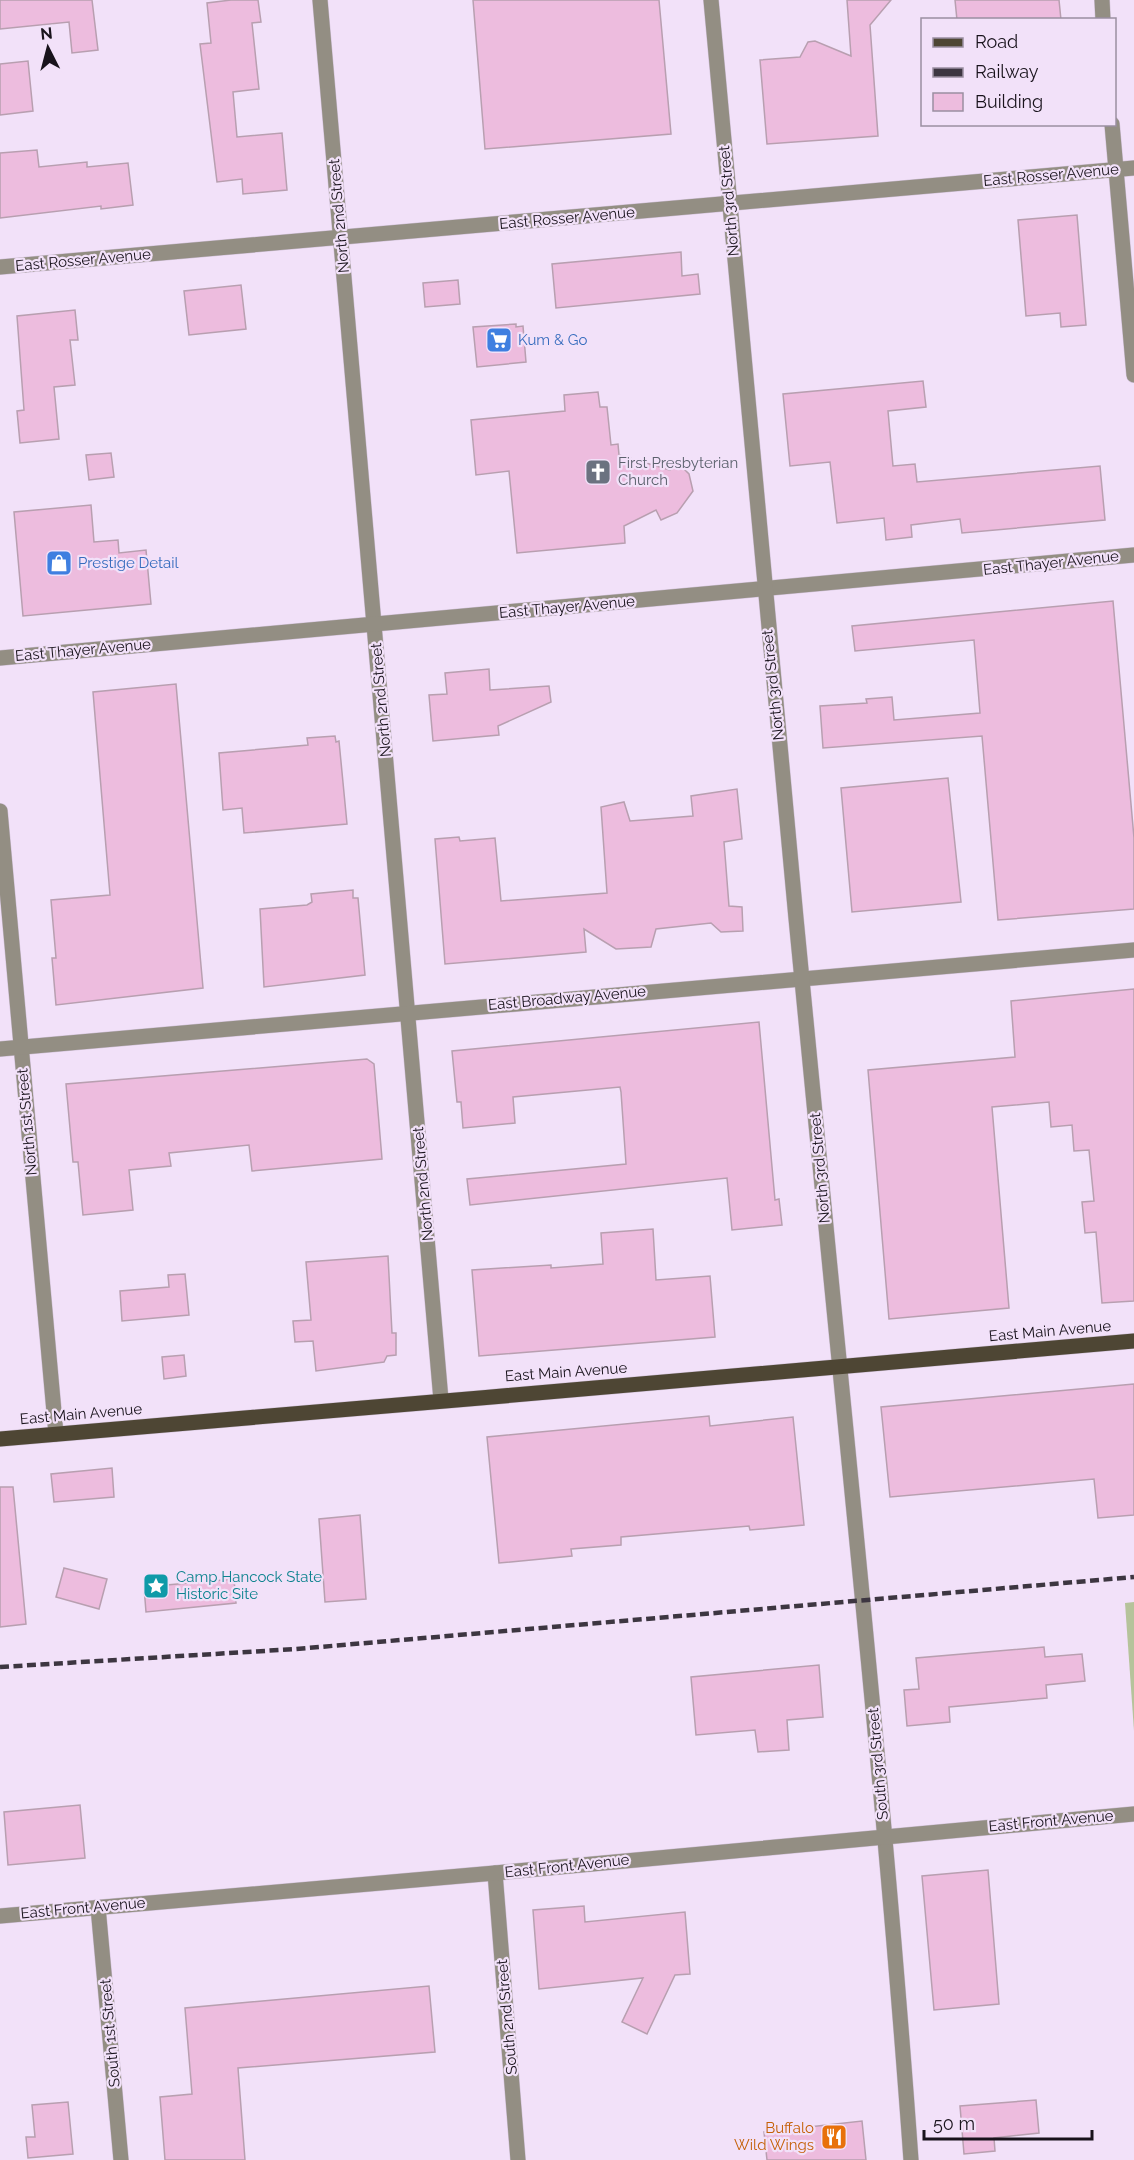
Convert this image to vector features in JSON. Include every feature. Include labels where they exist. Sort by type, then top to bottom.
[{"type":"main road","name":"East Main Avenue","points":[[0,1439],[441,1400],[840,1369],[1134,1341]]},
{"type":"street","name":"North 2nd Street","points":[[320,0],[441,1400]]},
{"type":"street","name":"North 3rd Street","points":[[711,0],[763,590],[840,1369]]},
{"type":"street","points":[[1102,0],[1103,18]]},
{"type":"street","points":[[1112,126],[1134,375]]},
{"type":"street","name":"East Rosser Avenue","points":[[0,267],[1134,168]]},
{"type":"street","name":"East Thayer Avenue","points":[[0,658],[1134,555]]},
{"type":"street","name":"North 1st Street","points":[[0,811],[56,1434]]},
{"type":"street","name":"East Broadway Avenue","points":[[0,1049],[803,977],[1134,950]]},
{"type":"street","name":"South 3rd Street","points":[[840,1369],[884,1836],[911,2160]]},
{"type":"street","name":"East Front Avenue","points":[[0,1916],[495,1874],[1134,1814]]},
{"type":"street","name":"South 2nd Street","points":[[495,1874],[518,2160]]},
{"type":"street","name":"South 1st Street","points":[[98,1907],[121,2160]]},
{"type":"green space","points":[[1134,1602],[1134,1731],[1125,1603]]},
{"type":"building","points":[[0,0],[92,0],[98,50],[72,53],[69,22],[0,29]]},
{"type":"building","points":[[258,0],[261,22],[252,23],[259,89],[233,92],[237,137],[282,133],[287,190],[243,194],[242,179],[217,182],[200,44],[211,43],[207,3]]},
{"type":"building","points":[[473,0],[659,0],[671,134],[485,149]]},
{"type":"building","points":[[847,0],[891,0],[870,25],[878,136],[767,144],[760,60],[800,57],[808,42],[815,41],[851,56]]},
{"type":"building","points":[[955,0],[1059,0],[1061,18],[957,18]]},
{"type":"building","points":[[28,61],[33,111],[0,115],[0,64]]},
{"type":"building","points":[[37,150],[39,167],[87,162],[87,167],[128,163],[133,205],[101,209],[101,206],[0,218],[0,153]]},
{"type":"building","points":[[1077,215],[1086,325],[1061,327],[1060,313],[1026,316],[1018,220]]},
{"type":"building","points":[[681,252],[682,276],[698,274],[700,294],[556,308],[552,264]]},
{"type":"building","points":[[458,280],[460,304],[425,307],[423,283]]},
{"type":"building","points":[[241,285],[246,329],[189,335],[184,291]]},
{"type":"building","points":[[75,310],[78,340],[70,340],[75,385],[54,387],[59,439],[20,443],[17,411],[24,410],[17,316]]},
{"type":"building","points":[[516,324],[516,327],[523,326],[526,362],[477,367],[473,327]]},
{"type":"building","points":[[923,381],[926,407],[888,411],[893,466],[915,464],[917,482],[1100,466],[1105,520],[962,533],[960,519],[911,525],[912,537],[886,540],[884,518],[837,523],[830,462],[790,466],[783,394]]},
{"type":"building","name":"First Presbyterian Church","points":[[598,392],[600,407],[607,407],[611,445],[618,444],[619,455],[670,470],[674,463],[689,474],[693,491],[677,513],[661,520],[656,510],[624,526],[625,543],[517,553],[509,471],[476,475],[471,420],[565,411],[564,395]]},
{"type":"building","points":[[111,453],[114,477],[89,480],[86,455]]},
{"type":"building","points":[[91,505],[94,542],[118,540],[119,553],[146,550],[151,604],[23,616],[14,512]]},
{"type":"building","points":[[1113,601],[1134,838],[1134,909],[998,920],[982,736],[823,748],[820,706],[867,703],[866,699],[892,697],[894,720],[980,713],[974,640],[855,651],[852,626]]},
{"type":"building","points":[[489,669],[490,690],[549,686],[551,702],[498,726],[499,735],[433,741],[429,695],[447,694],[445,673]]},
{"type":"building","points":[[176,684],[203,988],[56,1005],[52,958],[56,958],[51,900],[110,895],[93,692]]},
{"type":"building","points":[[335,736],[336,742],[339,741],[347,824],[244,833],[242,808],[223,810],[219,753],[308,745],[307,738]]},
{"type":"building","points":[[948,778],[961,902],[852,912],[841,788]]},
{"type":"building","points":[[737,789],[742,839],[724,842],[729,906],[742,907],[743,931],[721,932],[711,923],[656,929],[651,947],[616,949],[584,929],[586,952],[445,964],[435,839],[459,837],[460,841],[495,838],[501,901],[607,893],[601,807],[624,802],[630,821],[693,816],[691,796]]},
{"type":"building","points":[[353,890],[353,898],[358,898],[365,975],[264,987],[260,909],[307,905],[312,902],[311,894]]},
{"type":"building","points":[[1134,989],[1134,1301],[1102,1303],[1096,1232],[1085,1233],[1082,1202],[1094,1201],[1089,1150],[1074,1151],[1072,1125],[1051,1127],[1049,1102],[992,1107],[1009,1308],[889,1319],[868,1070],[1015,1057],[1011,1001]]},
{"type":"building","points":[[759,1022],[775,1200],[779,1199],[782,1225],[732,1230],[727,1178],[470,1205],[467,1179],[626,1164],[621,1092],[620,1087],[513,1097],[515,1123],[463,1128],[461,1102],[457,1102],[452,1051]]},
{"type":"building","points":[[367,1059],[374,1064],[382,1159],[252,1171],[249,1145],[169,1153],[171,1166],[129,1170],[133,1210],[83,1215],[78,1162],[73,1162],[66,1084]]},
{"type":"building","points":[[653,1229],[656,1280],[710,1276],[715,1337],[479,1356],[472,1270],[603,1264],[601,1233]]},
{"type":"building","points":[[388,1256],[392,1333],[396,1333],[396,1355],[387,1356],[384,1362],[316,1371],[313,1341],[295,1342],[293,1321],[311,1320],[306,1262]]},
{"type":"building","points":[[185,1274],[189,1315],[122,1321],[120,1291],[169,1287],[168,1275]]},
{"type":"building","points":[[184,1355],[186,1376],[164,1379],[162,1357]]},
{"type":"building","points":[[1134,1384],[1134,1515],[1098,1518],[1094,1479],[890,1497],[881,1407]]},
{"type":"building","points":[[709,1416],[710,1426],[793,1417],[804,1525],[750,1530],[749,1526],[621,1537],[621,1545],[571,1549],[572,1556],[499,1563],[487,1437]]},
{"type":"building","points":[[112,1468],[114,1497],[54,1502],[51,1474]]},
{"type":"building","points":[[0,1487],[13,1487],[26,1624],[0,1627]]},
{"type":"building","points":[[360,1515],[366,1599],[325,1602],[319,1519]]},
{"type":"building","points":[[64,1568],[107,1579],[99,1609],[56,1597]]},
{"type":"building","points":[[234,1579],[236,1603],[146,1612],[144,1587]]},
{"type":"building","points":[[1044,1647],[1045,1657],[1082,1654],[1085,1681],[1046,1685],[1047,1698],[949,1707],[950,1722],[907,1726],[904,1690],[919,1689],[916,1658]]},
{"type":"building","points":[[819,1665],[823,1717],[787,1720],[789,1750],[758,1752],[755,1730],[696,1735],[691,1677]]},
{"type":"building","points":[[80,1805],[85,1858],[8,1865],[4,1812]]},
{"type":"building","points":[[988,1870],[999,2004],[934,2010],[922,1876]]},
{"type":"building","points":[[584,1906],[585,1922],[685,1912],[690,1974],[675,1975],[647,2034],[622,2022],[643,1978],[539,1989],[533,1910]]},
{"type":"building","points":[[429,1986],[435,2052],[238,2068],[245,2160],[165,2160],[160,2097],[192,2094],[185,2008]]},
{"type":"building","points":[[1036,2100],[1039,2133],[994,2138],[995,2151],[964,2154],[960,2106]]},
{"type":"building","points":[[68,2102],[73,2154],[28,2158],[26,2137],[35,2137],[32,2105]]},
{"type":"building","name":"Buffalo Wild Wings","points":[[862,2121],[866,2160],[767,2160],[764,2132]]},
{"type":"railway","points":[[0,1667],[296,1649],[1134,1577]]},
{"type":"place","name":"Kum & Go","points":[[499,340]]},
{"type":"place","name":"First Presbyterian Church","points":[[598,472]]},
{"type":"place","name":"Prestige Detail","points":[[59,563]]},
{"type":"place","name":"Camp Hancock State Historic Site","points":[[156,1586]]},
{"type":"place","name":"Buffalo Wild Wings","points":[[834,2137]]}]
